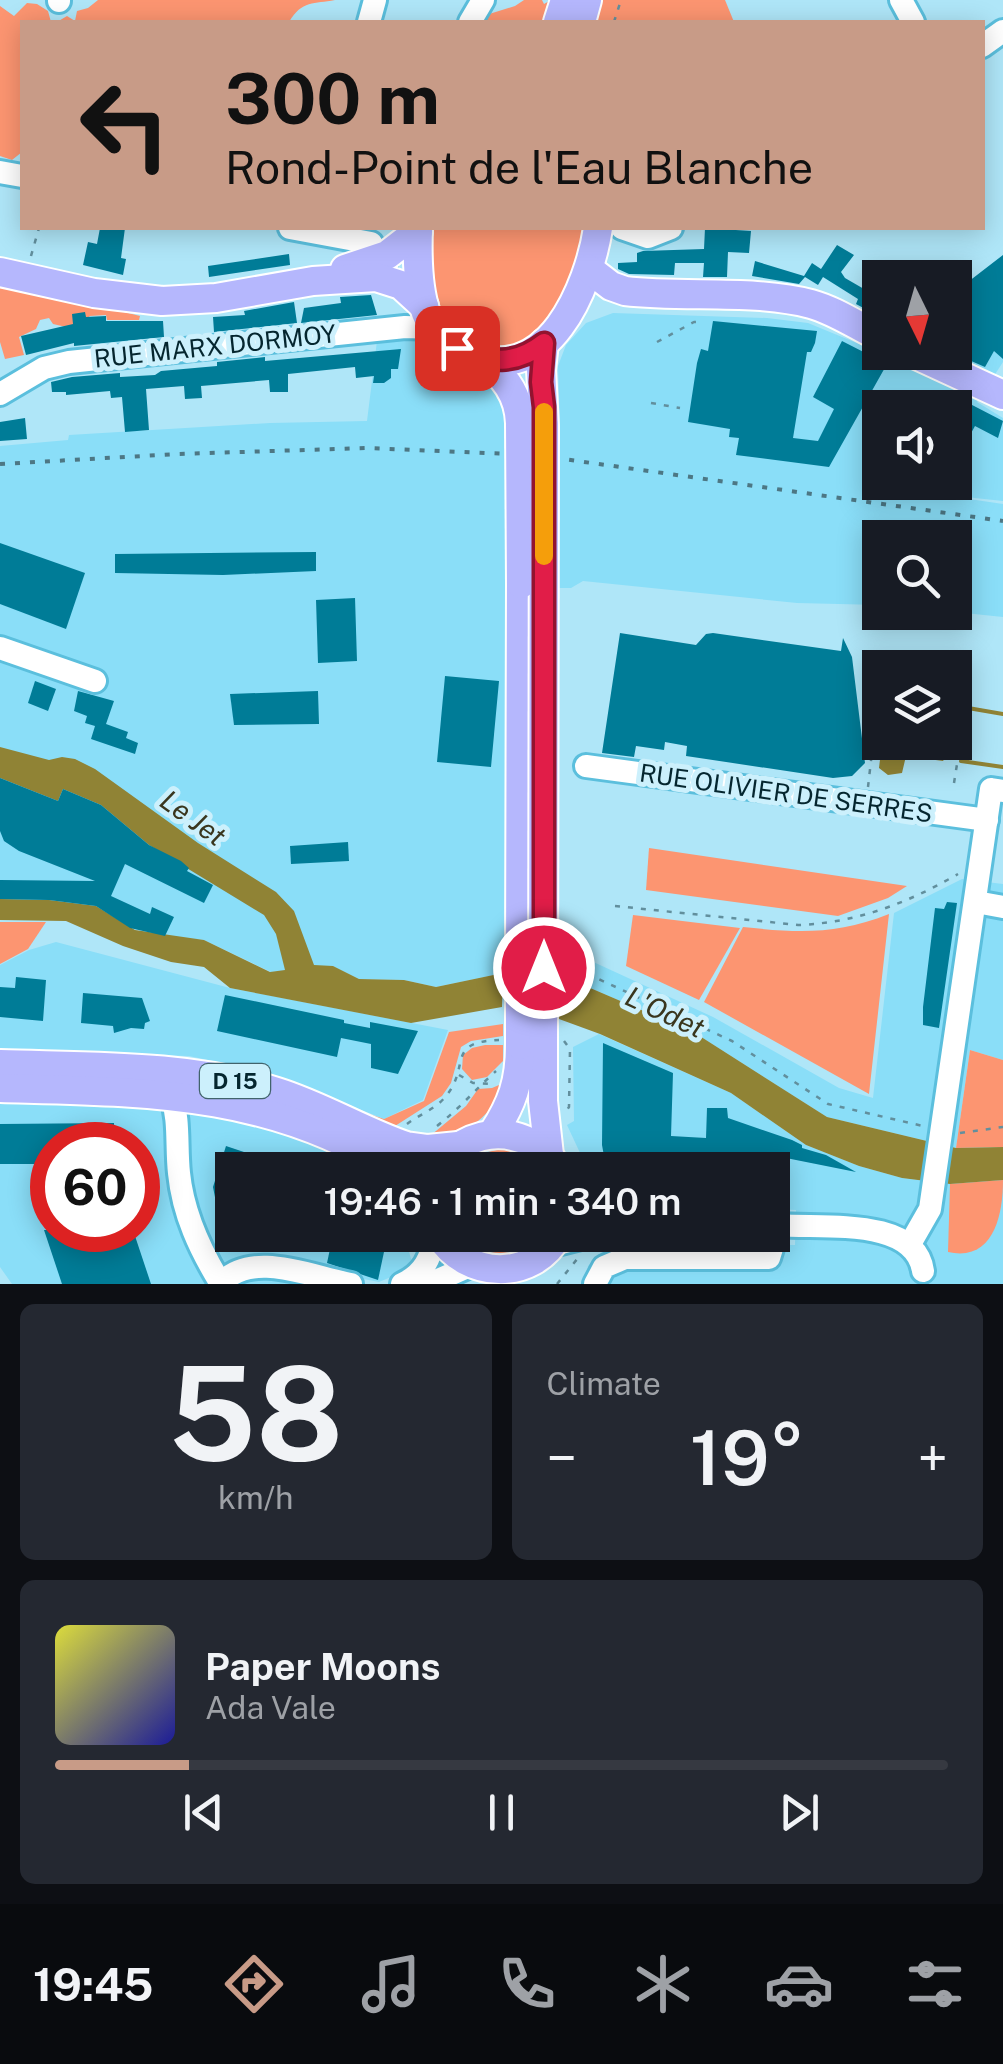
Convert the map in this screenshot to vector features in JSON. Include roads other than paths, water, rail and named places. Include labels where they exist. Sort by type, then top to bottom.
[{"type":"main road","points":[[566,16],[588,0]]},
{"type":"main road","points":[[295,283],[368,242],[395,250],[417,230]]},
{"type":"main road","points":[[418,230],[426,306]]},
{"type":"main road","points":[[480,358],[512,360],[544,343],[569,315],[589,269],[598,230]]},
{"type":"main road","points":[[589,269],[618,289],[703,310]]},
{"type":"main road","points":[[13,275],[94,293],[162,302],[216,298],[295,283],[383,278],[402,285],[426,306],[457,348],[498,371],[532,425]]},
{"type":"main road","points":[[569,315],[605,304],[786,310],[862,329]]},
{"type":"main road","points":[[544,343],[532,425],[531,1043],[552,1152]]},
{"type":"main road","points":[[946,370],[999,393]]},
{"type":"main road","points":[[492,1134],[511,1105],[531,1043]]},
{"type":"main road","name":"D 15","points":[[0,1064],[214,1076],[288,1096],[388,1152]]},
{"type":"main road","name":"D 15","points":[[0,1088],[171,1094],[212,1100],[382,1152]]},
{"type":"main road","points":[[453,1152],[458,1146],[492,1134],[513,1135],[532,1142],[542,1152]]},
{"type":"main road","name":"D 15","points":[[414,1152],[458,1146]]},
{"type":"main road","points":[[452,1252],[489,1273],[520,1266],[541,1252]]},
{"type":"main road","points":[[545,1284],[551,1252]]},
{"type":"street","points":[[301,230],[368,242],[385,270],[426,306]]},
{"type":"street","points":[[628,230],[648,237],[666,230]]},
{"type":"street","name":"RUE MARX DORMOY","points":[[2,393],[44,368],[68,362],[405,326],[426,306]]},
{"type":"street","points":[[0,648],[95,682]]},
{"type":"street","name":"RUE OLIVIER DE SERRES","points":[[586,766],[987,820]]},
{"type":"street","points":[[915,1238],[930,1209],[934,1188],[992,790],[1003,791]]},
{"type":"street","points":[[976,902],[1003,907]]},
{"type":"street","points":[[171,1094],[180,1138],[182,1190],[210,1284]]},
{"type":"street","points":[[180,1138],[212,1100]]},
{"type":"street","points":[[790,1224],[888,1221],[908,1225],[915,1238],[926,1244],[922,1277]]},
{"type":"street","points":[[202,1252],[221,1284],[234,1271],[258,1265],[338,1283]]},
{"type":"street","points":[[402,1284],[418,1274],[431,1252]]},
{"type":"street","points":[[595,1284],[604,1267],[625,1258],[763,1260],[772,1252]]},
{"type":"street","points":[[430,1284],[489,1273]]},
{"type":"street","points":[[247,1284],[262,1278],[296,1284]]},
{"type":"waterway","points":[[972,709],[1003,714]]},
{"type":"waterway","points":[[961,761],[1003,767]]},
{"type":"railway","points":[[0,464],[367,448],[535,455],[1003,521]]},
{"type":"water label","name":"Le Jet","points":[[193,818]]},
{"type":"water label","name":"L'Odet","points":[[665,1012]]}]
